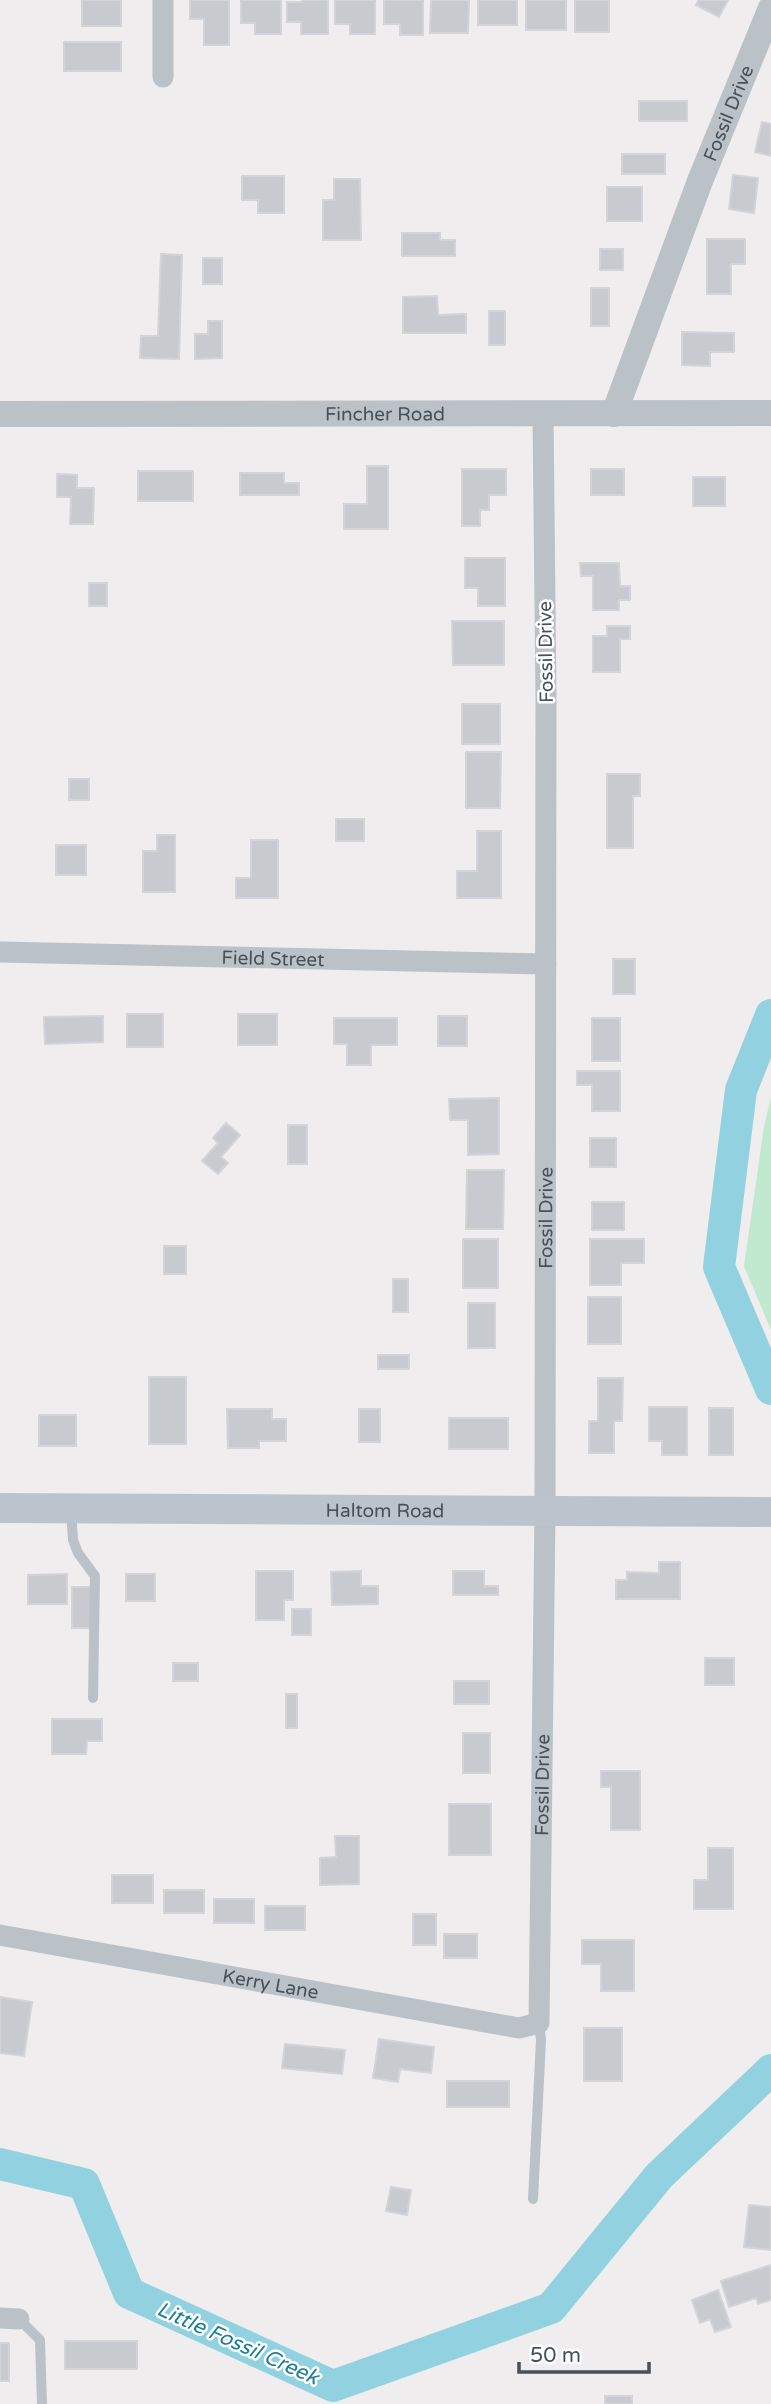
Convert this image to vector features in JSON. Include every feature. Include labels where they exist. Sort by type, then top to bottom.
[{"type":"main road","name":"Haltom Road","points":[[0,1508],[768,1512]]},
{"type":"street","points":[[163,0],[163,77]]},
{"type":"street","name":"Fossil Drive","points":[[614,414],[700,181],[771,8]]},
{"type":"street","name":"Fincher Road","points":[[0,414],[771,413]]},
{"type":"street","name":"Fossil Drive","points":[[539,2023],[545,1511],[546,964],[542,414]]},
{"type":"street","name":"Field Street","points":[[0,952],[546,964]]},
{"type":"street","name":"Kerry Lane","points":[[0,1935],[520,2028],[539,2023]]},
{"type":"lane","points":[[71,1508],[73,1540],[78,1553],[95,1576],[93,1698]]},
{"type":"lane","points":[[533,2199],[541,2040],[539,2023]]},
{"type":"lane","points":[[9,2318],[40,2340],[42,2404]]},
{"type":"green space","points":[[771,1097],[771,1330],[744,1266],[764,1127]]},
{"type":"building","points":[[82,0],[121,0],[121,26],[82,26]]},
{"type":"building","points":[[190,0],[229,0],[229,45],[204,45],[204,19],[190,19]]},
{"type":"building","points":[[241,0],[281,0],[281,34],[255,34],[255,23],[241,23]]},
{"type":"building","points":[[328,0],[328,34],[301,34],[301,22],[287,22],[287,2]]},
{"type":"building","points":[[335,0],[375,0],[375,34],[350,34],[350,24],[335,24]]},
{"type":"building","points":[[384,0],[423,0],[423,35],[400,35],[400,24],[384,24]]},
{"type":"building","points":[[431,0],[469,0],[468,33],[430,33]]},
{"type":"building","points":[[478,0],[517,0],[517,25],[478,25]]},
{"type":"building","points":[[526,0],[566,0],[566,30],[526,30]]},
{"type":"building","points":[[575,0],[609,0],[609,32],[575,32]]},
{"type":"building","points":[[699,0],[728,0],[719,17],[696,5]]},
{"type":"building","points":[[64,42],[121,42],[121,71],[64,71]]},
{"type":"building","points":[[639,101],[687,101],[687,121],[639,121]]},
{"type":"building","points":[[762,122],[771,124],[771,156],[755,152]]},
{"type":"building","points":[[622,154],[665,154],[665,174],[622,174]]},
{"type":"building","points":[[733,175],[758,178],[754,213],[729,209]]},
{"type":"building","points":[[242,176],[284,176],[284,213],[258,213],[258,200],[242,200]]},
{"type":"building","points":[[334,179],[360,179],[361,240],[323,240],[323,200],[334,200]]},
{"type":"building","points":[[607,187],[642,187],[642,221],[607,221]]},
{"type":"building","points":[[402,233],[440,233],[440,240],[455,240],[455,256],[402,256]]},
{"type":"building","points":[[707,239],[745,239],[745,264],[731,264],[731,294],[707,294]]},
{"type":"building","points":[[600,249],[623,249],[623,270],[600,270]]},
{"type":"building","points":[[161,254],[182,255],[179,359],[140,358],[141,336],[158,336]]},
{"type":"building","points":[[203,258],[222,258],[222,284],[203,284]]},
{"type":"building","points":[[591,288],[609,288],[609,326],[591,326]]},
{"type":"building","points":[[437,296],[438,315],[466,314],[466,333],[403,333],[403,297]]},
{"type":"building","points":[[489,311],[505,311],[505,345],[489,345]]},
{"type":"building","points":[[208,321],[222,321],[222,358],[195,359],[195,334],[208,334]]},
{"type":"building","points":[[682,332],[734,333],[734,352],[710,352],[710,366],[682,365]]},
{"type":"building","points":[[367,466],[388,466],[388,529],[344,529],[344,504],[367,504]]},
{"type":"building","points":[[462,469],[506,469],[506,495],[489,495],[489,510],[480,510],[480,526],[462,526]]},
{"type":"building","points":[[591,469],[624,469],[624,495],[591,495]]},
{"type":"building","points":[[138,471],[193,471],[193,501],[138,501]]},
{"type":"building","points":[[240,473],[284,473],[284,483],[299,483],[299,495],[240,495]]},
{"type":"building","points":[[57,474],[77,475],[77,488],[94,488],[93,524],[70,524],[71,497],[57,497]]},
{"type":"building","points":[[693,477],[725,477],[725,506],[693,506]]},
{"type":"building","points":[[465,558],[505,558],[505,606],[478,606],[478,588],[465,588]]},
{"type":"building","points":[[580,563],[619,563],[620,586],[630,586],[630,600],[619,600],[619,610],[593,610],[593,576],[581,576]]},
{"type":"building","points":[[89,583],[107,583],[107,606],[89,606]]},
{"type":"building","points":[[452,621],[504,621],[504,665],[453,665]]},
{"type":"building","points":[[607,626],[630,626],[630,639],[620,639],[620,672],[593,672],[593,636],[607,636]]},
{"type":"building","points":[[462,704],[500,704],[500,744],[462,744]]},
{"type":"building","points":[[466,752],[501,752],[500,808],[466,808]]},
{"type":"building","points":[[607,774],[640,774],[640,796],[633,796],[633,848],[607,848]]},
{"type":"building","points":[[69,779],[89,779],[89,800],[69,800]]},
{"type":"building","points":[[336,819],[364,819],[364,841],[336,841]]},
{"type":"building","points":[[477,831],[501,831],[501,898],[457,898],[457,871],[477,871]]},
{"type":"building","points":[[157,835],[175,835],[175,892],[143,892],[143,851],[157,851]]},
{"type":"building","points":[[251,840],[278,840],[278,898],[236,898],[236,878],[251,878]]},
{"type":"building","points":[[56,845],[86,845],[86,875],[56,875]]},
{"type":"building","points":[[613,959],[635,959],[635,994],[613,994]]},
{"type":"building","points":[[127,1014],[163,1014],[163,1047],[127,1047]]},
{"type":"building","points":[[238,1014],[277,1014],[277,1045],[238,1045]]},
{"type":"building","points":[[103,1016],[103,1042],[45,1044],[44,1017]]},
{"type":"building","points":[[438,1016],[467,1016],[467,1046],[438,1046]]},
{"type":"building","points":[[334,1018],[397,1018],[397,1045],[371,1045],[371,1065],[347,1065],[347,1044],[334,1044]]},
{"type":"building","points":[[592,1018],[620,1018],[620,1061],[592,1061]]},
{"type":"building","points":[[577,1071],[620,1071],[620,1111],[592,1111],[592,1085],[577,1085]]},
{"type":"building","points":[[499,1098],[499,1154],[468,1155],[468,1120],[450,1120],[449,1099]]},
{"type":"building","points":[[226,1123],[240,1135],[221,1157],[228,1163],[218,1174],[202,1161],[218,1143],[213,1138]]},
{"type":"building","points":[[288,1125],[307,1125],[307,1164],[288,1164]]},
{"type":"building","points":[[590,1138],[616,1138],[616,1167],[590,1167]]},
{"type":"building","points":[[467,1170],[504,1170],[503,1229],[466,1229]]},
{"type":"building","points":[[592,1202],[624,1202],[624,1230],[592,1230]]},
{"type":"building","points":[[463,1239],[498,1239],[498,1288],[463,1288]]},
{"type":"building","points":[[590,1239],[644,1239],[644,1263],[621,1263],[621,1285],[590,1285]]},
{"type":"building","points":[[164,1246],[186,1246],[186,1274],[164,1274]]},
{"type":"building","points":[[393,1279],[408,1279],[408,1312],[393,1312]]},
{"type":"building","points":[[588,1297],[621,1297],[621,1344],[588,1344]]},
{"type":"building","points":[[468,1303],[495,1303],[495,1348],[468,1348]]},
{"type":"building","points":[[378,1355],[409,1355],[409,1369],[378,1369]]},
{"type":"building","points":[[149,1377],[186,1377],[186,1444],[149,1444]]},
{"type":"building","points":[[598,1378],[623,1378],[622,1421],[614,1421],[614,1453],[589,1453],[589,1421],[598,1421]]},
{"type":"building","points":[[649,1407],[687,1407],[687,1455],[662,1455],[662,1441],[649,1441]]},
{"type":"building","points":[[709,1408],[733,1408],[733,1455],[709,1455]]},
{"type":"building","points":[[227,1409],[272,1409],[272,1419],[286,1419],[286,1441],[259,1441],[259,1448],[228,1448]]},
{"type":"building","points":[[359,1409],[380,1409],[380,1442],[359,1442]]},
{"type":"building","points":[[39,1415],[76,1415],[76,1446],[39,1446]]},
{"type":"building","points":[[449,1418],[508,1418],[508,1449],[449,1449]]},
{"type":"building","points":[[659,1562],[680,1562],[680,1599],[616,1599],[616,1580],[627,1580],[627,1572],[659,1573]]},
{"type":"building","points":[[256,1571],[293,1571],[293,1600],[284,1600],[284,1620],[256,1620]]},
{"type":"building","points":[[361,1571],[361,1586],[378,1586],[378,1604],[332,1605],[331,1572]]},
{"type":"building","points":[[453,1571],[484,1571],[484,1586],[498,1586],[498,1595],[453,1595]]},
{"type":"building","points":[[67,1574],[67,1604],[28,1604],[28,1575]]},
{"type":"building","points":[[126,1574],[155,1574],[155,1601],[126,1601]]},
{"type":"building","points":[[72,1587],[91,1587],[91,1628],[72,1628]]},
{"type":"building","points":[[292,1609],[311,1609],[311,1635],[292,1635]]},
{"type":"building","points":[[705,1658],[734,1658],[734,1685],[705,1685]]},
{"type":"building","points":[[173,1663],[198,1663],[198,1681],[173,1681]]},
{"type":"building","points":[[454,1681],[489,1681],[489,1704],[454,1704]]},
{"type":"building","points":[[286,1694],[297,1694],[297,1728],[286,1728]]},
{"type":"building","points":[[52,1719],[102,1719],[102,1741],[87,1741],[86,1754],[52,1754]]},
{"type":"building","points":[[463,1733],[490,1733],[490,1773],[463,1773]]},
{"type":"building","points":[[601,1771],[640,1771],[640,1830],[611,1830],[611,1787],[601,1787]]},
{"type":"building","points":[[449,1804],[491,1804],[491,1855],[449,1855]]},
{"type":"building","points":[[335,1836],[359,1836],[359,1884],[320,1885],[320,1858],[336,1857]]},
{"type":"building","points":[[708,1848],[733,1848],[733,1909],[694,1909],[694,1880],[708,1880]]},
{"type":"building","points":[[112,1875],[153,1875],[153,1903],[112,1903]]},
{"type":"building","points":[[164,1890],[204,1890],[204,1913],[164,1913]]},
{"type":"building","points":[[214,1899],[254,1899],[254,1923],[214,1923]]},
{"type":"building","points":[[265,1906],[305,1906],[305,1930],[265,1930]]},
{"type":"building","points":[[413,1914],[436,1914],[436,1945],[413,1945]]},
{"type":"building","points":[[444,1934],[477,1934],[477,1958],[444,1958]]},
{"type":"building","points":[[582,1940],[634,1940],[634,1991],[601,1991],[601,1964],[582,1964]]},
{"type":"building","points":[[0,1997],[32,2002],[24,2056],[0,2053]]},
{"type":"building","points":[[584,2028],[622,2028],[622,2081],[584,2081]]},
{"type":"building","points":[[379,2039],[434,2047],[431,2073],[400,2069],[398,2082],[373,2078]]},
{"type":"building","points":[[285,2044],[345,2050],[342,2074],[282,2068]]},
{"type":"building","points":[[447,2081],[509,2081],[509,2107],[447,2107]]},
{"type":"building","points":[[391,2187],[411,2190],[407,2215],[386,2211]]},
{"type":"building","points":[[749,2205],[771,2207],[771,2250],[744,2247]]},
{"type":"building","points":[[771,2265],[771,2300],[758,2304],[756,2298],[729,2307],[721,2281]]},
{"type":"building","points":[[718,2290],[731,2327],[715,2332],[710,2319],[700,2323],[692,2300]]},
{"type":"building","points":[[65,2341],[137,2341],[137,2369],[65,2369]]},
{"type":"building","points":[[0,2343],[9,2343],[9,2381],[0,2381]]},
{"type":"building","points":[[605,2396],[632,2396],[632,2404],[605,2404]]},
{"type":"waterway","name":"Little Fossil Creek","points":[[771,1015],[741,1090],[719,1267],[771,1389]]},
{"type":"waterway","name":"Little Fossil Creek","points":[[0,2164],[84,2184],[129,2293],[333,2386],[551,2308],[659,2176],[771,2070]]}]
